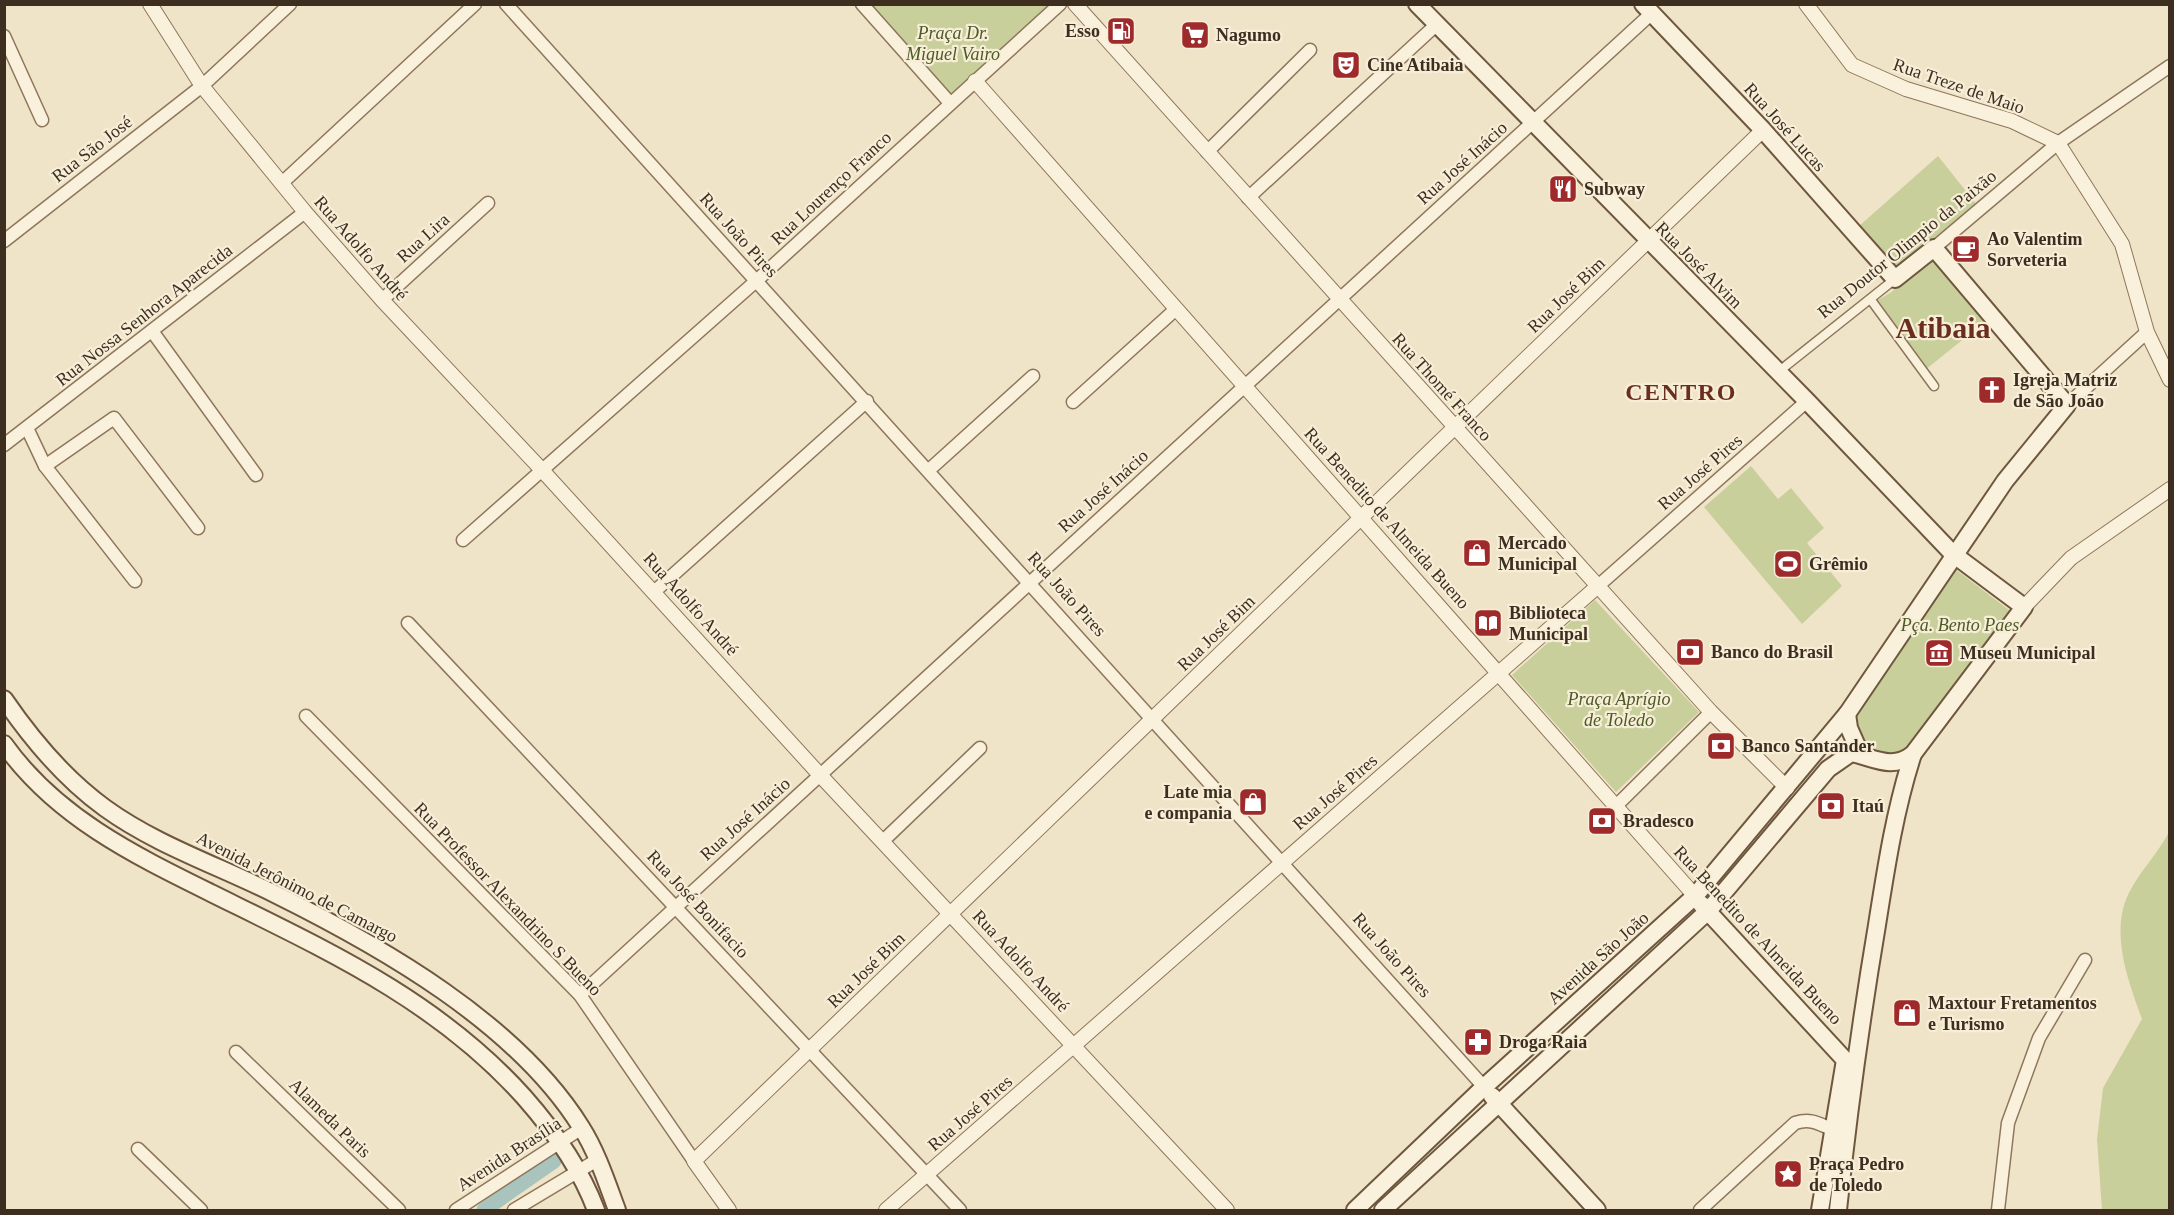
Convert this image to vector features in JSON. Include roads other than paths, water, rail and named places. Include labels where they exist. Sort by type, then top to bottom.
[{"type":"main road","name":"Rua José Alvim","points":[[1417,4],[1648,242],[1807,401],[1953,554],[2024,607]]},
{"type":"main road","name":"Rua José Lucas","points":[[1647,9],[1763,130],[1895,279]]},
{"type":"main road","name":"Rua Doutor Olimpio da Paixão","points":[[1895,279],[1934,248]]},
{"type":"main road","points":[[1934,248],[2067,405]]},
{"type":"main road","name":"Avenida São João","points":[[1364,1208],[1484,1087],[1695,896],[1787,788],[1846,714],[1953,554],[2005,481],[2067,405]]},
{"type":"main road","points":[[1383,1210],[1708,911],[1828,769],[1851,753],[1890,763],[1906,760],[1913,754],[2024,607]]},
{"type":"main road","name":"Avenida Jerônimo de Camargo","points":[[4,699],[46,755],[106,808],[143,830],[363,939],[421,975],[496,1033],[547,1081],[582,1128],[617,1210]]},
{"type":"main road","points":[[1846,714],[1849,728],[1861,755]]},
{"type":"main road","points":[[4,744],[42,789],[124,850],[363,969],[444,1022],[499,1069],[561,1142],[579,1171],[596,1210]]},
{"type":"main road","points":[[1820,1210],[1840,1133],[1882,892],[1913,754]]},
{"type":"main road","name":"Rua Benedito de Almeida Bueno","points":[[1695,896],[1845,1060],[1840,1133]]},
{"type":"main road","points":[[1546,1031],[1561,1046]]},
{"type":"main road","points":[[1826,1037],[1836,1043],[1844,1043],[1859,1033]]},
{"type":"main road","name":"Rua João Pires","points":[[1484,1087],[1597,1210]]},
{"type":"main road","points":[[1838,1210],[1840,1133]]},
{"type":"street","name":"Rua Adolfo André","points":[[150,4],[202,86],[283,182],[305,212],[382,300],[655,591],[820,775],[1227,1210]]},
{"type":"street","name":"Rua São José","points":[[4,241],[202,86],[290,4]]},
{"type":"street","points":[[283,182],[475,4]]},
{"type":"street","name":"Rua João Pires","points":[[507,4],[755,282],[867,401],[1154,718],[1484,1087]]},
{"type":"street","points":[[862,4],[950,103]]},
{"type":"street","name":"Rua Lourenço Franco","points":[[463,540],[755,282],[1060,4]]},
{"type":"street","name":"Rua Thomé Franco","points":[[1075,4],[1338,300],[1711,712],[1787,788]]},
{"type":"street","name":"Rua Treze de Maio","points":[[1806,4],[1852,65],[1906,89],[2012,121],[2058,142]]},
{"type":"street","name":"Rua José Inácio","points":[[580,995],[1532,123],[1647,9]]},
{"type":"street","points":[[1248,198],[1436,25]]},
{"type":"street","points":[[4,36],[42,120]]},
{"type":"street","points":[[1207,152],[1310,50]]},
{"type":"street","name":"Rua Doutor Olimpio da Paixão","points":[[1934,248],[2058,142],[2169,66]]},
{"type":"street","name":"Rua Benedito de Almeida Bueno","points":[[975,81],[1695,896]]},
{"type":"street","name":"Rua José Bim","points":[[694,1161],[1763,130]]},
{"type":"street","points":[[2058,142],[2122,243],[2147,332],[2169,380]]},
{"type":"street","name":"Rua Lira","points":[[382,300],[488,203]]},
{"type":"street","name":"Rua Nossa Senhora Aparecida","points":[[4,445],[305,212]]},
{"type":"street","name":"Rua Doutor Olimpio da Paixão","points":[[1778,372],[1895,279]]},
{"type":"street","points":[[1871,300],[1934,386]]},
{"type":"street","points":[[1073,402],[1176,309]]},
{"type":"street","points":[[152,332],[256,475]]},
{"type":"street","points":[[2067,405],[2147,332]]},
{"type":"street","points":[[928,470],[1033,376]]},
{"type":"street","points":[[655,591],[867,401]]},
{"type":"street","name":"Rua José Pires","points":[[886,1210],[1807,401]]},
{"type":"street","points":[[45,466],[114,417],[198,528]]},
{"type":"street","points":[[27,428],[45,466],[135,581]]},
{"type":"street","points":[[2024,607],[2071,558],[2169,489]]},
{"type":"street","name":"Rua José Bonifacio","points":[[408,623],[960,1210]]},
{"type":"street","points":[[1616,806],[1711,712]]},
{"type":"street","name":"Rua Professor Alexandrino S Bueno","points":[[306,716],[580,995],[729,1210]]},
{"type":"street","points":[[883,841],[980,748]]},
{"type":"street","points":[[1998,1210],[2008,1123],[2039,1038],[2085,960]]},
{"type":"street","name":"Alameda Paris","points":[[236,1052],[399,1210]]},
{"type":"street","points":[[1700,1210],[1795,1124],[1807,1119],[1817,1121],[1840,1133]]},
{"type":"street","name":"Avenida Brasília","points":[[456,1210],[582,1128]]},
{"type":"street","points":[[138,1149],[201,1210]]},
{"type":"street","points":[[514,1210],[597,1160]]},
{"type":"waterway","points":[[484,1210],[554,1161]]},
{"type":"place","name":"Esso","points":[[1121,31]]},
{"type":"place","name":"Nagumo","points":[[1195,35]]},
{"type":"place","name":"Cine Atibaia","points":[[1346,65]]},
{"type":"place","name":"Subway","points":[[1563,189]]},
{"type":"place","name":"Ao Valentim Sorveteria","points":[[1966,249]]},
{"type":"place","name":"Igreja Matriz de São João","points":[[1992,390]]},
{"type":"place","name":"Mercado Municipal","points":[[1477,553]]},
{"type":"place","name":"Grêmio","points":[[1788,564]]},
{"type":"place","name":"Biblioteca Municipal","points":[[1488,623]]},
{"type":"place","name":"Banco do Brasil","points":[[1690,652]]},
{"type":"place","name":"Museu Municipal","points":[[1939,653]]},
{"type":"place","name":"Banco Santander","points":[[1721,746]]},
{"type":"place","name":"Late mia e compania","points":[[1253,802]]},
{"type":"place","name":"Itaú","points":[[1831,806]]},
{"type":"place","name":"Bradesco","points":[[1602,821]]},
{"type":"place","name":"Maxtour Fretamentos e Turismo","points":[[1907,1013]]},
{"type":"place","name":"Droga Raia","points":[[1478,1042]]},
{"type":"place","name":"Praça Pedro de Toledo","points":[[1788,1174]]},
{"type":"district","name":"Atibaia","points":[[1943,327]]},
{"type":"district","name":"CENTRO","points":[[1681,392]]},
{"type":"park label","name":"Praça Dr. Miguel Vairo","points":[[953,43]]},
{"type":"park label","name":"Pça. Bento Paes","points":[[1960,625]]},
{"type":"park label","name":"Praça Aprígio de Toledo","points":[[1619,709]]}]
